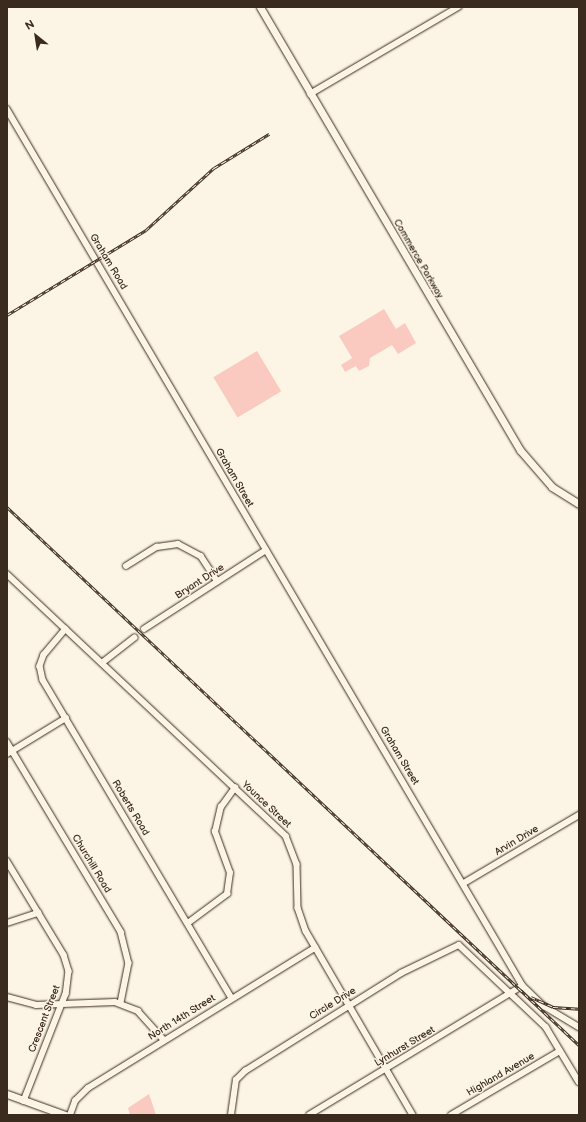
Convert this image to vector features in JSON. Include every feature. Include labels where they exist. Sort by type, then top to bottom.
[{"type":"street","name":"Commerce Parkway","points":[[260,7],[520,450],[552,487],[579,504]]},
{"type":"street","points":[[310,94],[458,7]]},
{"type":"street","name":"Graham Road","points":[[7,109],[194,426]]},
{"type":"street","name":"Graham Street","points":[[194,426],[464,883],[523,986],[544,1006],[579,1027]]},
{"type":"street","points":[[126,566],[157,547],[178,544],[201,556],[217,582]]},
{"type":"street","name":"Bryant Drive","points":[[144,628],[266,550]]},
{"type":"street","name":"Younce Street","points":[[7,574],[286,836],[292,846],[297,864],[298,908],[315,948],[350,1004],[413,1115]]},
{"type":"street","name":"Roberts Road","points":[[66,629],[44,654],[40,666],[43,680],[232,998]]},
{"type":"street","points":[[102,663],[134,638]]},
{"type":"street","points":[[10,752],[66,718]]},
{"type":"street","name":"Churchill Road","points":[[7,742],[10,752],[121,932],[129,963],[121,1004]]},
{"type":"street","points":[[188,923],[227,894],[230,873],[215,832],[221,807],[235,788]]},
{"type":"street","name":"Arvin Drive","points":[[464,883],[579,814]]},
{"type":"street","name":"Crescent Street","points":[[7,861],[68,965],[69,979],[62,1004],[24,1101]]},
{"type":"street","points":[[7,923],[38,913]]},
{"type":"street","name":"Circle Drive","points":[[231,1115],[236,1080],[245,1071],[350,1004],[450,948],[459,946],[510,995]]},
{"type":"street","name":"North 14th Street","points":[[70,1115],[75,1101],[88,1088],[315,948]]},
{"type":"street","points":[[523,986],[510,995],[546,1027],[579,1082]]},
{"type":"street","name":"Lynhurst Street","points":[[310,1115],[510,995]]},
{"type":"street","points":[[7,997],[30,1004],[62,1004],[96,1000],[121,1004],[148,1019],[164,1040]]},
{"type":"street","name":"Highland Avenue","points":[[451,1115],[560,1051]]},
{"type":"street","points":[[7,1094],[65,1115]]},
{"type":"building","points":[[384,309],[396,329],[405,323],[416,343],[398,354],[392,345],[370,358],[369,366],[359,371],[356,366],[345,372],[341,365],[352,358],[339,336]]},
{"type":"building","points":[[257,351],[281,391],[237,418],[213,377]]},
{"type":"building","points":[[149,1094],[156,1115],[130,1115],[128,1108]]},
{"type":"railway","points":[[7,315],[146,230],[214,168],[269,134]]},
{"type":"railway","points":[[7,507],[579,1045]]},
{"type":"railway","points":[[531,997],[553,1007],[579,1009]]}]
